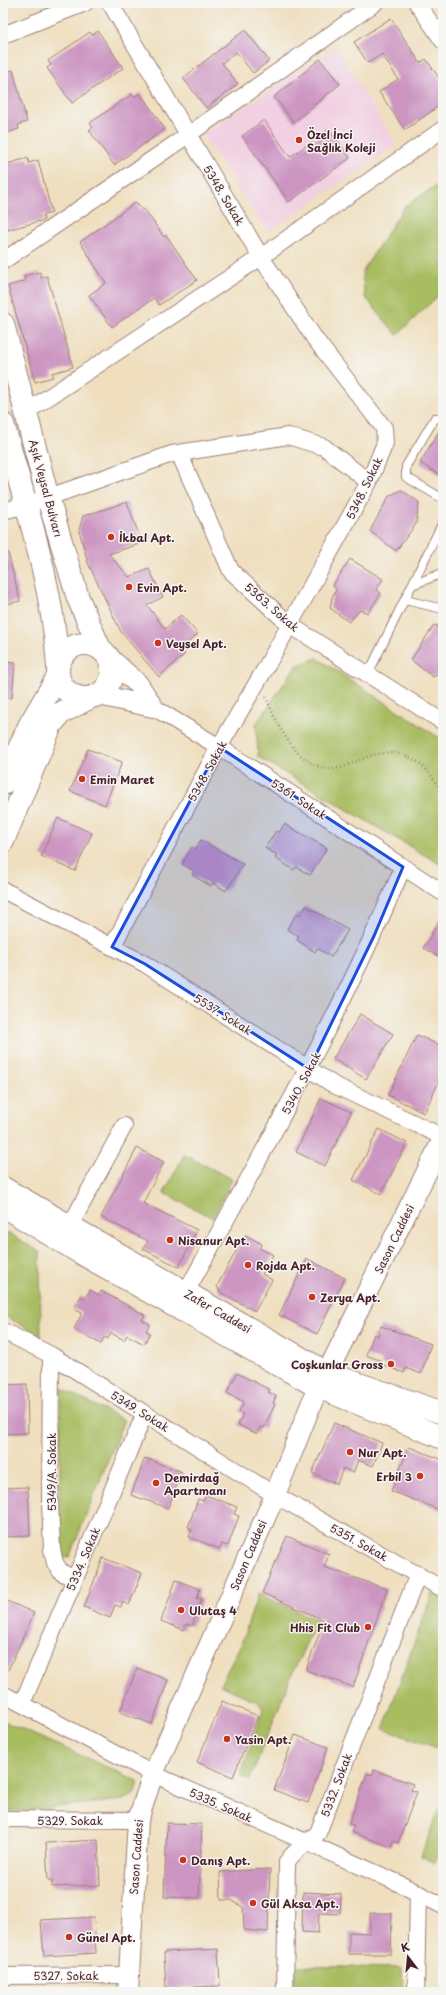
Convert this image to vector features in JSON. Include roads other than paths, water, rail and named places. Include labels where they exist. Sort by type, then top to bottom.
[{"type":"main road","name":"Aşık Veysal Bulvarı","points":[[3,324],[48,498],[78,598],[103,652]]},
{"type":"main road","points":[[3,424],[44,574],[56,637],[58,671],[61,684],[69,693],[81,698],[94,696]]},
{"type":"main road","points":[[3,784],[30,724],[58,671],[61,658],[74,647],[91,645],[103,652],[111,663],[112,672],[106,689],[61,713],[51,725],[3,841]]},
{"type":"main road","name":"Zafer Caddesi","points":[[3,1188],[186,1292],[323,1380],[443,1413]]},
{"type":"main road","points":[[3,1206],[79,1252],[323,1380],[443,1438]]},
{"type":"street","points":[[3,35],[85,3]]},
{"type":"street","name":"5348. Sokak","points":[[110,3],[261,257],[315,339],[384,428],[385,443],[370,482],[259,680],[219,747],[112,947]]},
{"type":"street","points":[[3,261],[188,135],[375,3]]},
{"type":"street","points":[[417,3],[443,42]]},
{"type":"street","points":[[26,412],[261,257],[443,129]]},
{"type":"street","points":[[3,511],[48,498],[179,453],[288,436],[324,447],[370,482]]},
{"type":"street","name":"5363. Sokak","points":[[179,453],[231,571],[290,625],[443,722]]},
{"type":"street","points":[[103,652],[138,684],[153,707]]},
{"type":"street","points":[[94,696],[153,707]]},
{"type":"street","name":"5361. Sokak","points":[[153,707],[219,747],[443,893]]},
{"type":"street","name":"5340. Sokak","points":[[186,1292],[309,1069],[374,936],[403,868]]},
{"type":"street","name":"5537. Sokak","points":[[3,890],[145,964],[334,1085],[443,1138]]},
{"type":"street","points":[[70,1226],[124,1126]]},
{"type":"street","name":"Sason Caddesi","points":[[129,1983],[138,1820],[153,1774],[275,1495],[323,1380],[443,1138]]},
{"type":"street","name":"5349. Sokak","points":[[3,1331],[51,1355],[275,1495]]},
{"type":"street","name":"5349/A. Sokak","points":[[51,1355],[50,1503],[52,1549],[55,1563],[61,1572],[74,1579]]},
{"type":"street","name":"5334. Sokak","points":[[22,1704],[145,1414]]},
{"type":"street","name":"5351. Sokak","points":[[275,1495],[443,1589]]},
{"type":"street","name":"5332. Sokak","points":[[285,1992],[286,1862],[294,1851],[318,1833],[418,1574]]},
{"type":"street","name":"5335. Sokak","points":[[3,1694],[153,1774],[308,1842],[443,1906]]},
{"type":"street","name":"5329. Sokak","points":[[3,1820],[138,1820]]},
{"type":"street","points":[[416,1992],[418,1893]]},
{"type":"street","name":"5327. Sokak","points":[[3,1976],[129,1983]]},
{"type":"lane","points":[[443,419],[435,418],[406,466],[406,477],[443,498]]},
{"type":"lane","points":[[368,674],[443,522]]},
{"type":"lane","points":[[412,585],[443,573]]},
{"type":"lane","points":[[405,600],[443,609]]},
{"type":"place","name":"Özel İnci Sağlık Koleji","points":[[299,140]]},
{"type":"place","name":"İkbal Apt.","points":[[111,537]]},
{"type":"place","name":"Evin Apt.","points":[[129,587]]},
{"type":"place","name":"Veysel Apt.","points":[[158,643]]},
{"type":"place","name":"Emin Maret","points":[[82,779]]},
{"type":"place","name":"Nisanur Apt.","points":[[170,1240]]},
{"type":"place","name":"Rojda Apt.","points":[[248,1265]]},
{"type":"place","name":"Zerya Apt.","points":[[312,1297]]},
{"type":"place","name":"Coşkunlar Gross","points":[[391,1364]]},
{"type":"place","name":"Nur Apt.","points":[[350,1452]]},
{"type":"place","name":"Erbil 3","points":[[420,1476]]},
{"type":"place","name":"Demirdağ Apartmanı","points":[[156,1483]]},
{"type":"place","name":"Ulutaş 4","points":[[181,1610]]},
{"type":"place","name":"Hhis Fit Club","points":[[368,1627]]},
{"type":"place","name":"Yasin Apt.","points":[[227,1739]]},
{"type":"place","name":"Danış Apt.","points":[[183,1860]]},
{"type":"place","name":"Gül Aksa Apt.","points":[[253,1903]]},
{"type":"place","name":"Günel Apt.","points":[[69,1937]]}]
